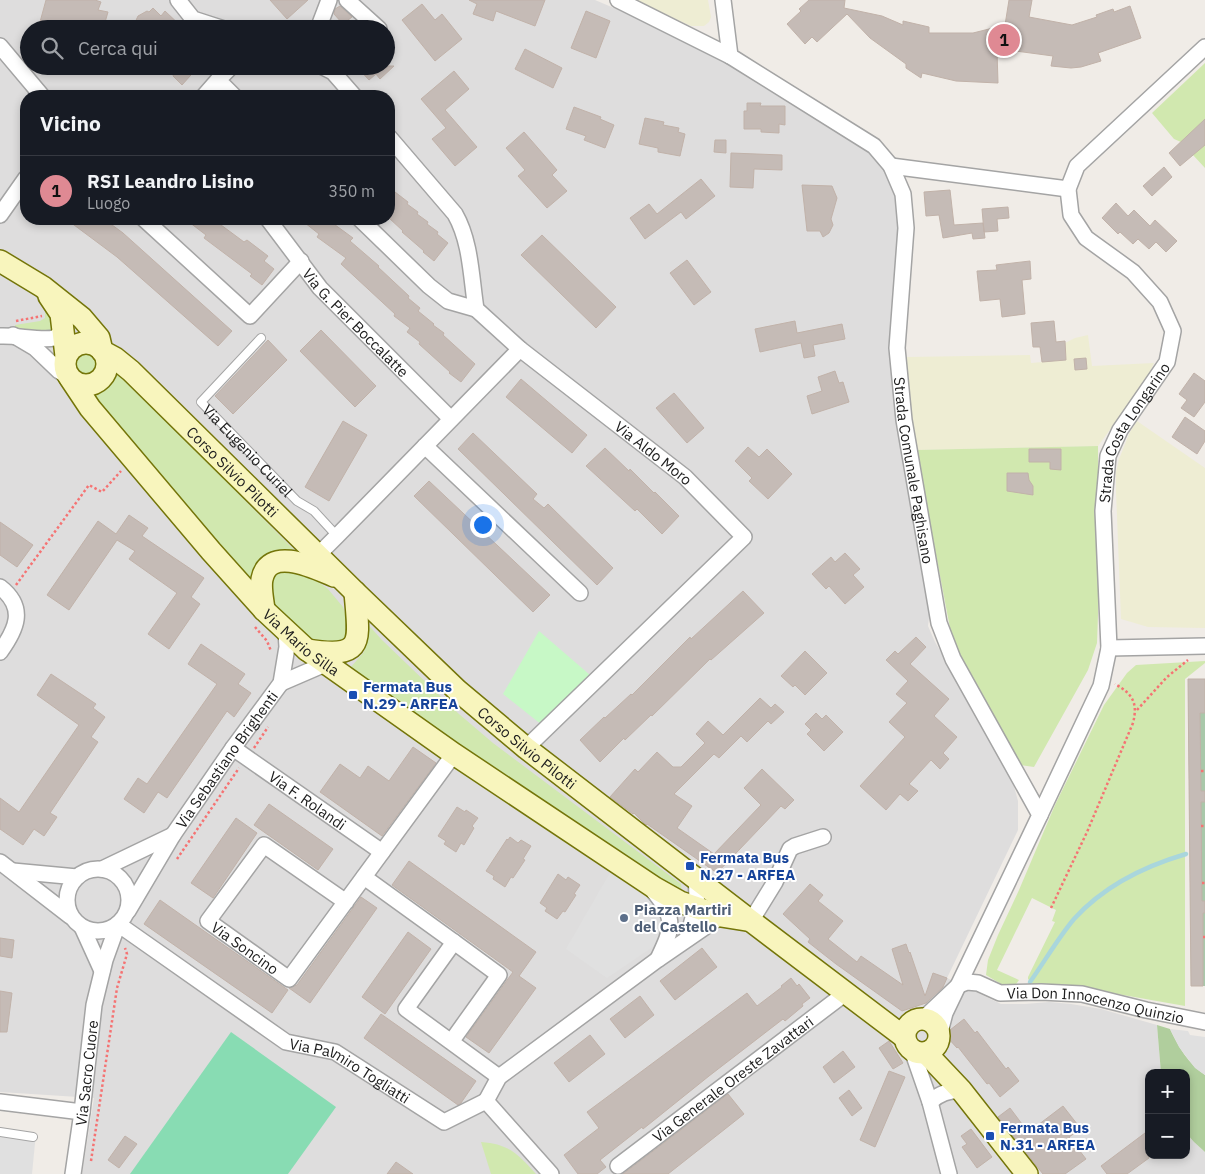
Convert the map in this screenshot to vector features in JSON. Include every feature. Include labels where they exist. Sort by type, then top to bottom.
[{"type":"street","points":[[178,0],[193,18],[199,20]]},
{"type":"street","points":[[321,20],[329,0]]},
{"type":"street","points":[[348,0],[369,20]]},
{"type":"street","name":"Strada Comunale Paghisano","points":[[618,0],[730,56],[874,146],[891,166],[903,194],[906,228],[897,348],[904,420],[939,623],[953,659],[1040,816]]},
{"type":"street","points":[[723,0],[730,56]]},
{"type":"street","points":[[0,46],[20,70]]},
{"type":"street","name":"Strada Costa Longarino","points":[[1040,816],[1100,686],[1109,648],[1103,511],[1108,456],[1120,430],[1166,362],[1173,331],[1160,302],[1133,272],[1086,238],[1071,215],[1068,189],[1077,166],[1205,47]]},
{"type":"street","points":[[24,75],[37,90]]},
{"type":"street","points":[[209,90],[223,75]]},
{"type":"street","points":[[336,75],[349,90]]},
{"type":"street","points":[[218,80],[228,90]]},
{"type":"street","points":[[366,225],[435,291],[448,301],[476,309],[466,240],[462,226],[455,214],[395,144]]},
{"type":"street","points":[[891,166],[1068,189]]},
{"type":"street","points":[[0,215],[20,187]]},
{"type":"street","points":[[151,225],[250,316],[301,261]]},
{"type":"street","name":"Via G. Pier Boccalatte","points":[[273,225],[320,288],[451,419]]},
{"type":"street","name":"Corso Silvio Pilotti","points":[[0,261],[43,287],[82,318],[100,338],[106,368],[100,379],[89,385],[76,383],[70,378],[65,369],[66,356],[61,314],[43,287]]},
{"type":"street","name":"Via Aldo Moro","points":[[476,309],[520,349],[685,477],[744,537],[526,748]]},
{"type":"street","points":[[6,335],[52,338],[59,335],[63,330]]},
{"type":"street","points":[[6,335],[35,348],[59,371],[70,378]]},
{"type":"street","name":"Corso Silvio Pilotti","points":[[66,356],[69,350],[79,344],[92,344],[115,358],[131,371],[309,559]]},
{"type":"street","points":[[309,559],[337,536],[520,349]]},
{"type":"street","name":"Via Mario Silla","points":[[70,378],[90,408],[211,551],[257,616],[286,632],[325,664],[454,754],[647,882],[680,902],[721,916],[751,921]]},
{"type":"street","points":[[425,446],[580,593]]},
{"type":"street","points":[[257,616],[262,576],[273,563],[282,560],[309,559],[348,585],[358,631],[356,642],[352,648],[345,652],[334,653],[307,650]]},
{"type":"street","name":"Corso Silvio Pilotti","points":[[348,585],[457,690],[526,748],[751,921],[847,992],[921,1039]]},
{"type":"street","points":[[0,652],[12,635],[16,625],[14,604],[5,591]]},
{"type":"street","points":[[281,683],[287,647],[286,632]]},
{"type":"street","points":[[1109,648],[1205,646]]},
{"type":"street","points":[[281,683],[325,664]]},
{"type":"street","name":"Via Sebastiano Brighenti","points":[[128,910],[173,835],[281,683]]},
{"type":"street","name":"Via F. Rolandi","points":[[233,748],[382,852]]},
{"type":"street","name":"Via Soncino","points":[[346,902],[264,845],[208,921],[289,979],[346,902],[454,754]]},
{"type":"street","points":[[921,1039],[945,1013],[1040,816]]},
{"type":"street","name":"Via Sebastiano Brighenti","points":[[102,869],[173,835]]},
{"type":"street","points":[[751,921],[775,882],[790,849],[823,837]]},
{"type":"street","points":[[0,862],[82,927],[102,971]]},
{"type":"street","points":[[13,871],[77,876],[93,869],[102,869],[118,877],[128,892],[128,910],[123,928],[97,932],[82,927]]},
{"type":"street","points":[[70,916],[67,903],[68,890],[77,876]]},
{"type":"street","points":[[364,877],[499,975],[451,1042]]},
{"type":"street","points":[[687,940],[698,895],[696,879]]},
{"type":"street","points":[[647,882],[666,906],[670,920],[669,936],[657,960]]},
{"type":"street","points":[[550,1174],[486,1101],[499,1077],[657,960],[721,916]]},
{"type":"street","name":"Via Sacro Cuore","points":[[73,1174],[94,1005],[102,971],[123,928]]},
{"type":"street","name":"Via Palmiro Togliatti","points":[[123,928],[286,1042],[335,1052],[444,1122],[486,1101]]},
{"type":"street","points":[[454,942],[406,1010],[499,1077]]},
{"type":"street","name":"Via Don Innocenzo Quinzio","points":[[959,985],[967,982],[978,983],[1000,993],[1082,994],[1205,1022]]},
{"type":"street","points":[[949,1174],[930,1102],[921,1039],[959,985]]},
{"type":"street","name":"Via Generale Oreste Zavattari","points":[[618,1166],[847,992]]},
{"type":"street","points":[[921,1039],[1027,1174]]},
{"type":"street","points":[[930,1102],[938,1094],[957,1086]]},
{"type":"street","points":[[0,1102],[82,1112]]},
{"type":"lane","name":"Via Eugenio Curiel","points":[[261,338],[201,402],[297,501],[314,511],[337,536]]},
{"type":"lane","points":[[0,1132],[33,1137]]},
{"type":"path","points":[[6,335],[12,321],[41,317],[42,315]]},
{"type":"path","points":[[5,591],[89,484],[102,492],[132,458]]},
{"type":"path","points":[[257,616],[271,648],[271,655]]},
{"type":"path","points":[[1051,908],[1121,752],[1133,724],[1136,711],[1167,677],[1190,659]]},
{"type":"path","points":[[1103,676],[1130,694],[1136,711]]},
{"type":"path","points":[[176,860],[269,725]]},
{"type":"path","points":[[90,1167],[117,988],[127,954],[123,940],[123,928]]},
{"type":"shaded area","points":[[0,0],[595,0],[694,42],[866,148],[885,168],[898,202],[900,226],[891,361],[892,379],[897,419],[930,610],[928,626],[935,642],[1003,758],[1012,779],[1018,801],[1018,830],[947,978],[1001,1004],[1049,1002],[1071,1004],[1101,1009],[1157,1025],[1161,1069],[1145,1069],[1145,1159],[1190,1159],[1190,1138],[1205,1152],[1205,1174],[82,1174],[94,1098],[0,1092]]},
{"type":"shaded area","name":"Piazza Martiri del Castello","points":[[611,871],[654,895],[666,927],[660,942],[607,978],[566,949]]},
{"type":"shaded area","points":[[1170,1029],[1188,1031],[1190,1035],[1205,1037],[1205,1075],[1195,1068],[1179,1047]]},
{"type":"shaded area","points":[[0,1128],[36,1133],[32,1174],[0,1174]]},
{"type":"green space","points":[[633,0],[708,0],[711,17],[704,26],[691,26]]},
{"type":"green space","points":[[1205,63],[1205,168],[1181,142],[1174,139],[1152,113]]},
{"type":"green space","points":[[45,307],[50,313],[53,332],[15,328],[15,325],[40,321],[45,318]]},
{"type":"green space","points":[[1088,335],[1092,366],[1154,363],[1145,382],[1098,446],[916,450],[906,392],[906,357],[1030,355],[1031,363],[1066,360],[1065,343]]},
{"type":"green space","points":[[84,349],[94,354],[99,364],[94,374],[84,379],[74,374],[69,364],[74,354]]},
{"type":"green space","points":[[111,365],[300,556],[252,590],[83,391],[103,384],[109,377]]},
{"type":"green space","points":[[1137,421],[1205,468],[1205,628],[1148,627],[1121,619],[1116,472],[1130,432]]},
{"type":"green space","points":[[1098,446],[1099,587],[1097,643],[1088,670],[1034,767],[1020,765],[958,653],[950,628],[916,450]]},
{"type":"green space","points":[[284,568],[309,575],[328,589],[343,607],[347,618],[346,640],[341,645],[319,643],[301,636],[272,608],[269,575]]},
{"type":"green space","points":[[363,619],[382,640],[459,714],[493,743],[681,884],[683,898],[352,674],[350,668],[364,652],[366,634]]},
{"type":"green space","points":[[539,631],[590,675],[542,725],[503,694]]},
{"type":"green space","points":[[1205,661],[1185,679],[1185,1006],[1061,984],[1033,984],[1028,977],[1055,922],[1052,921],[1056,910],[1032,898],[997,970],[1019,980],[1014,987],[1001,984],[986,975],[988,960],[998,935],[1055,805],[1104,705],[1127,673],[1136,665]]},
{"type":"green space","points":[[1188,679],[1205,679],[1205,986],[1191,986]]},
{"type":"green space","points":[[1157,1025],[1170,1029],[1184,1055],[1205,1075],[1205,1152],[1190,1138],[1190,1069],[1161,1069]]},
{"type":"green space","points":[[231,1032],[336,1107],[288,1174],[130,1174]]},
{"type":"green space","points":[[481,1142],[499,1145],[512,1151],[536,1174],[491,1174]]},
{"type":"building","points":[[46,0],[95,0],[101,2],[98,10],[108,12],[106,20],[41,20]]},
{"type":"building","points":[[270,0],[308,0],[287,19]]},
{"type":"building","points":[[469,0],[545,0],[535,26],[496,11],[493,21],[473,14],[477,4]]},
{"type":"building","points":[[809,0],[845,0],[844,8],[882,16],[903,25],[903,21],[929,27],[929,33],[973,33],[1005,25],[1009,0],[1032,0],[1029,17],[1072,25],[1097,17],[1096,15],[1113,9],[1114,12],[1130,6],[1141,38],[1098,53],[1101,61],[1071,68],[1051,66],[1053,56],[1008,50],[997,51],[998,83],[956,81],[922,73],[921,78],[906,68],[906,64],[870,38],[847,14],[817,42],[812,37],[805,44],[787,24],[801,11],[799,9]]},
{"type":"building","points":[[422,4],[435,20],[442,14],[462,39],[435,61],[402,20]]},
{"type":"building","points":[[340,6],[352,17],[348,20],[339,20],[334,14],[335,9]]},
{"type":"building","points":[[153,8],[161,16],[165,11],[174,20],[136,20],[138,16],[147,11],[149,12]]},
{"type":"building","points":[[586,11],[610,21],[596,58],[571,48]]},
{"type":"building","points":[[525,49],[562,68],[553,88],[515,69]]},
{"type":"building","points":[[454,71],[469,89],[445,110],[477,147],[455,166],[432,139],[446,128],[421,99]]},
{"type":"building","points":[[173,75],[191,75],[182,85]]},
{"type":"building","points":[[364,75],[375,75],[369,80]]},
{"type":"building","points":[[747,103],[761,103],[760,106],[785,106],[785,125],[779,124],[779,133],[761,132],[761,129],[744,129],[744,111],[747,111]]},
{"type":"building","points":[[574,107],[601,117],[600,119],[614,125],[605,148],[584,140],[586,136],[566,129]]},
{"type":"building","points":[[645,118],[664,122],[663,125],[679,128],[678,132],[685,134],[680,156],[658,152],[658,148],[639,144]]},
{"type":"building","points":[[1205,119],[1205,145],[1180,166],[1169,153]]},
{"type":"building","points":[[524,132],[557,170],[552,175],[567,191],[547,208],[518,176],[525,170],[506,148]]},
{"type":"building","points":[[715,140],[726,140],[726,153],[714,152]]},
{"type":"building","points":[[731,153],[782,155],[782,170],[754,169],[753,188],[730,187]]},
{"type":"building","points":[[1164,167],[1172,177],[1152,196],[1143,186]]},
{"type":"building","points":[[701,179],[715,196],[686,219],[681,212],[645,239],[630,218],[649,204],[657,214]]},
{"type":"building","points":[[802,185],[832,186],[837,198],[831,219],[833,225],[829,233],[823,237],[820,231],[807,231]]},
{"type":"building","points":[[950,190],[954,225],[983,223],[985,238],[973,239],[972,233],[943,238],[939,215],[926,216],[924,192]]},
{"type":"building","points":[[395,192],[408,202],[407,204],[418,212],[417,214],[428,222],[427,224],[448,243],[434,261],[395,224]]},
{"type":"building","points":[[1116,203],[1128,216],[1134,210],[1150,226],[1155,220],[1177,241],[1166,252],[1156,242],[1149,249],[1138,239],[1133,244],[1120,232],[1118,234],[1102,218]]},
{"type":"building","points":[[1008,207],[1009,218],[997,219],[998,231],[984,232],[982,209]]},
{"type":"building","points":[[74,225],[112,225],[232,331],[218,346],[117,257]]},
{"type":"building","points":[[193,225],[221,225],[244,242],[247,240],[268,256],[264,261],[274,269],[262,285],[250,276],[252,274],[204,238],[206,235]]},
{"type":"building","points":[[308,225],[335,225],[353,238],[350,241],[379,266],[409,296],[408,298],[420,308],[418,311],[444,333],[443,335],[475,364],[461,382],[449,373],[419,344],[420,342],[407,332],[410,328],[394,316],[395,314],[341,264],[346,258],[317,237],[319,234]]},
{"type":"building","points":[[542,235],[616,307],[596,328],[521,255]]},
{"type":"building","points":[[687,260],[711,292],[694,305],[670,273]]},
{"type":"building","points":[[1030,261],[1031,279],[1022,280],[1025,314],[1002,317],[1000,299],[980,301],[977,271],[997,270],[996,265]]},
{"type":"building","points":[[795,321],[797,333],[842,324],[845,339],[813,345],[815,356],[804,358],[801,343],[760,352],[755,329]]},
{"type":"building","points":[[1054,321],[1056,342],[1065,341],[1066,360],[1042,362],[1040,347],[1033,347],[1031,323]]},
{"type":"building","points":[[321,330],[376,386],[355,407],[300,351]]},
{"type":"building","points":[[268,340],[287,360],[233,414],[215,396]]},
{"type":"building","points":[[1086,358],[1087,369],[1075,370],[1074,359]]},
{"type":"building","points":[[835,371],[839,383],[843,382],[849,402],[812,414],[807,396],[822,391],[818,377]]},
{"type":"building","points":[[1194,373],[1205,381],[1205,402],[1194,417],[1181,408],[1187,400],[1179,394]]},
{"type":"building","points":[[521,379],[587,435],[572,453],[506,397]]},
{"type":"building","points":[[674,393],[704,428],[687,443],[656,408]]},
{"type":"building","points":[[1185,417],[1205,431],[1205,441],[1197,454],[1172,437]]},
{"type":"building","points":[[343,421],[367,435],[329,501],[305,487]]},
{"type":"building","points":[[473,433],[537,494],[533,499],[544,508],[548,504],[613,568],[597,585],[458,449]]},
{"type":"building","points":[[748,447],[759,457],[767,449],[792,474],[768,499],[749,481],[752,478],[735,461]]},
{"type":"building","points":[[605,448],[679,516],[662,534],[637,509],[635,511],[586,466]]},
{"type":"building","points":[[1029,449],[1061,449],[1061,470],[1050,469],[1050,462],[1029,462]]},
{"type":"building","points":[[1007,473],[1028,473],[1029,480],[1033,486],[1033,495],[1007,491]]},
{"type":"building","points":[[429,481],[550,595],[533,612],[414,496]]},
{"type":"building","points":[[129,515],[148,528],[142,536],[204,578],[191,597],[200,604],[169,649],[148,634],[177,593],[129,559],[135,551],[117,540],[69,610],[47,595],[98,521],[116,534]]},
{"type":"building","points":[[0,522],[33,545],[17,567],[0,555]]},
{"type":"building","points":[[845,553],[860,569],[853,575],[864,587],[845,604],[829,586],[826,589],[812,574],[831,557],[835,562]]},
{"type":"building","points":[[743,591],[764,613],[710,659],[652,716],[625,740],[624,738],[600,762],[580,740],[604,717],[632,695],[690,637],[691,639]]},
{"type":"building","points":[[916,637],[926,647],[910,664],[949,699],[934,716],[957,737],[943,753],[949,759],[940,769],[931,760],[909,784],[918,791],[908,801],[900,794],[886,810],[860,786],[905,737],[889,722],[907,703],[896,694],[908,681],[886,660],[895,651],[898,654]]},
{"type":"building","points":[[201,644],[245,674],[238,684],[251,693],[234,717],[227,711],[167,798],[158,792],[144,813],[124,799],[138,778],[147,784],[217,684],[188,664]]},
{"type":"building","points":[[805,651],[827,673],[805,695],[795,685],[793,687],[781,676]]},
{"type":"building","points":[[51,674],[96,704],[93,708],[105,717],[91,737],[98,742],[50,813],[57,817],[44,836],[34,829],[23,845],[0,829],[0,798],[19,812],[79,725],[37,695]]},
{"type":"building","points":[[1188,679],[1205,679],[1205,713],[1200,713],[1201,791],[1205,791],[1205,802],[1201,802],[1202,901],[1205,901],[1205,913],[1203,913],[1203,986],[1191,986]]},
{"type":"building","points":[[760,698],[771,708],[775,704],[784,712],[771,724],[768,721],[747,742],[741,736],[719,758],[714,754],[674,794],[692,806],[677,828],[714,854],[761,805],[744,788],[762,769],[794,800],[785,809],[781,806],[717,873],[646,825],[634,813],[610,797],[635,769],[638,772],[657,752],[673,767],[681,767],[705,743],[696,734],[708,721],[723,735]]},
{"type":"building","points":[[816,713],[822,719],[826,715],[843,732],[824,751],[807,734],[811,730],[805,724]]},
{"type":"building","points":[[413,747],[436,763],[382,836],[320,792],[340,764],[360,778],[368,766],[389,781]]},
{"type":"building","points":[[269,804],[333,849],[318,870],[254,825]]},
{"type":"building","points":[[457,807],[465,812],[466,810],[478,818],[472,826],[474,828],[464,845],[461,843],[456,852],[444,844],[446,841],[438,836]]},
{"type":"building","points":[[236,818],[257,833],[213,898],[191,883]]},
{"type":"building","points":[[510,837],[518,843],[521,840],[531,846],[523,859],[525,860],[505,887],[493,879],[494,876],[486,871]]},
{"type":"building","points":[[409,861],[536,952],[519,976],[536,988],[489,1053],[466,1037],[513,972],[392,885]]},
{"type":"building","points":[[558,874],[566,880],[568,877],[580,885],[565,912],[563,911],[557,919],[545,911],[547,908],[540,903]]},
{"type":"building","points":[[810,884],[823,895],[818,901],[843,921],[828,939],[857,962],[861,956],[903,985],[892,949],[906,944],[925,996],[933,973],[947,978],[943,987],[926,1003],[902,1011],[836,964],[808,942],[810,939],[783,914]]},
{"type":"building","points":[[361,897],[377,908],[310,1003],[289,988],[297,985]]},
{"type":"building","points":[[160,900],[288,990],[272,1013],[144,924]]},
{"type":"building","points":[[408,932],[431,949],[385,1014],[362,997]]},
{"type":"building","points":[[0,938],[14,940],[12,958],[0,956]]},
{"type":"building","points":[[702,948],[717,967],[675,1000],[660,981]]},
{"type":"building","points":[[791,978],[797,986],[799,984],[810,998],[802,1004],[803,1006],[785,1021],[783,1019],[643,1129],[642,1127],[600,1160],[606,1167],[597,1174],[578,1174],[564,1155],[599,1128],[587,1112],[747,993],[757,1006]]},
{"type":"building","points":[[0,991],[12,993],[7,1032],[0,1032]]},
{"type":"building","points":[[640,996],[654,1015],[625,1038],[610,1019]]},
{"type":"building","points":[[381,1014],[476,1081],[461,1103],[458,1105],[364,1038]]},
{"type":"building","points":[[964,1019],[975,1033],[977,1031],[1006,1069],[1008,1067],[1019,1081],[1000,1097],[989,1083],[987,1084],[958,1047],[948,1038],[950,1030]]},
{"type":"building","points":[[590,1035],[605,1054],[569,1082],[554,1063]]},
{"type":"building","points":[[889,1041],[903,1063],[893,1069],[879,1048]]},
{"type":"building","points":[[843,1051],[855,1067],[834,1083],[823,1067]]},
{"type":"building","points":[[889,1071],[905,1077],[875,1147],[860,1140]]},
{"type":"building","points":[[849,1090],[862,1108],[852,1116],[839,1098]]},
{"type":"building","points":[[728,1094],[744,1114],[668,1174],[623,1174]]},
{"type":"building","points":[[1063,1106],[1081,1129],[1069,1137],[1086,1159],[1065,1174],[1043,1174],[998,1117],[1010,1108],[1025,1128],[1031,1124],[1034,1128]]},
{"type":"building","points":[[971,1129],[992,1157],[977,1168],[962,1147],[967,1144],[961,1136]]},
{"type":"building","points":[[1145,1133],[1145,1159],[1148,1159],[1127,1174],[1107,1174],[1101,1166]]},
{"type":"building","points":[[125,1136],[137,1144],[119,1168],[108,1160]]},
{"type":"building","points":[[396,1162],[413,1174],[387,1174]]},
{"type":"waterway","points":[[1030,982],[1068,926],[1098,897],[1140,871],[1186,854]]},
{"type":"place","name":"RSI Leandro Lisino","points":[[1004,40]]},
{"type":"place","name":"Fermata Bus N.29 - ARFEA","points":[[353,695]]},
{"type":"place","name":"Fermata Bus N.27 - ARFEA","points":[[690,866]]},
{"type":"place","name":"Piazza Martiri del Castello","points":[[624,918]]},
{"type":"place","name":"Fermata Bus N.31 - ARFEA","points":[[990,1136]]}]
